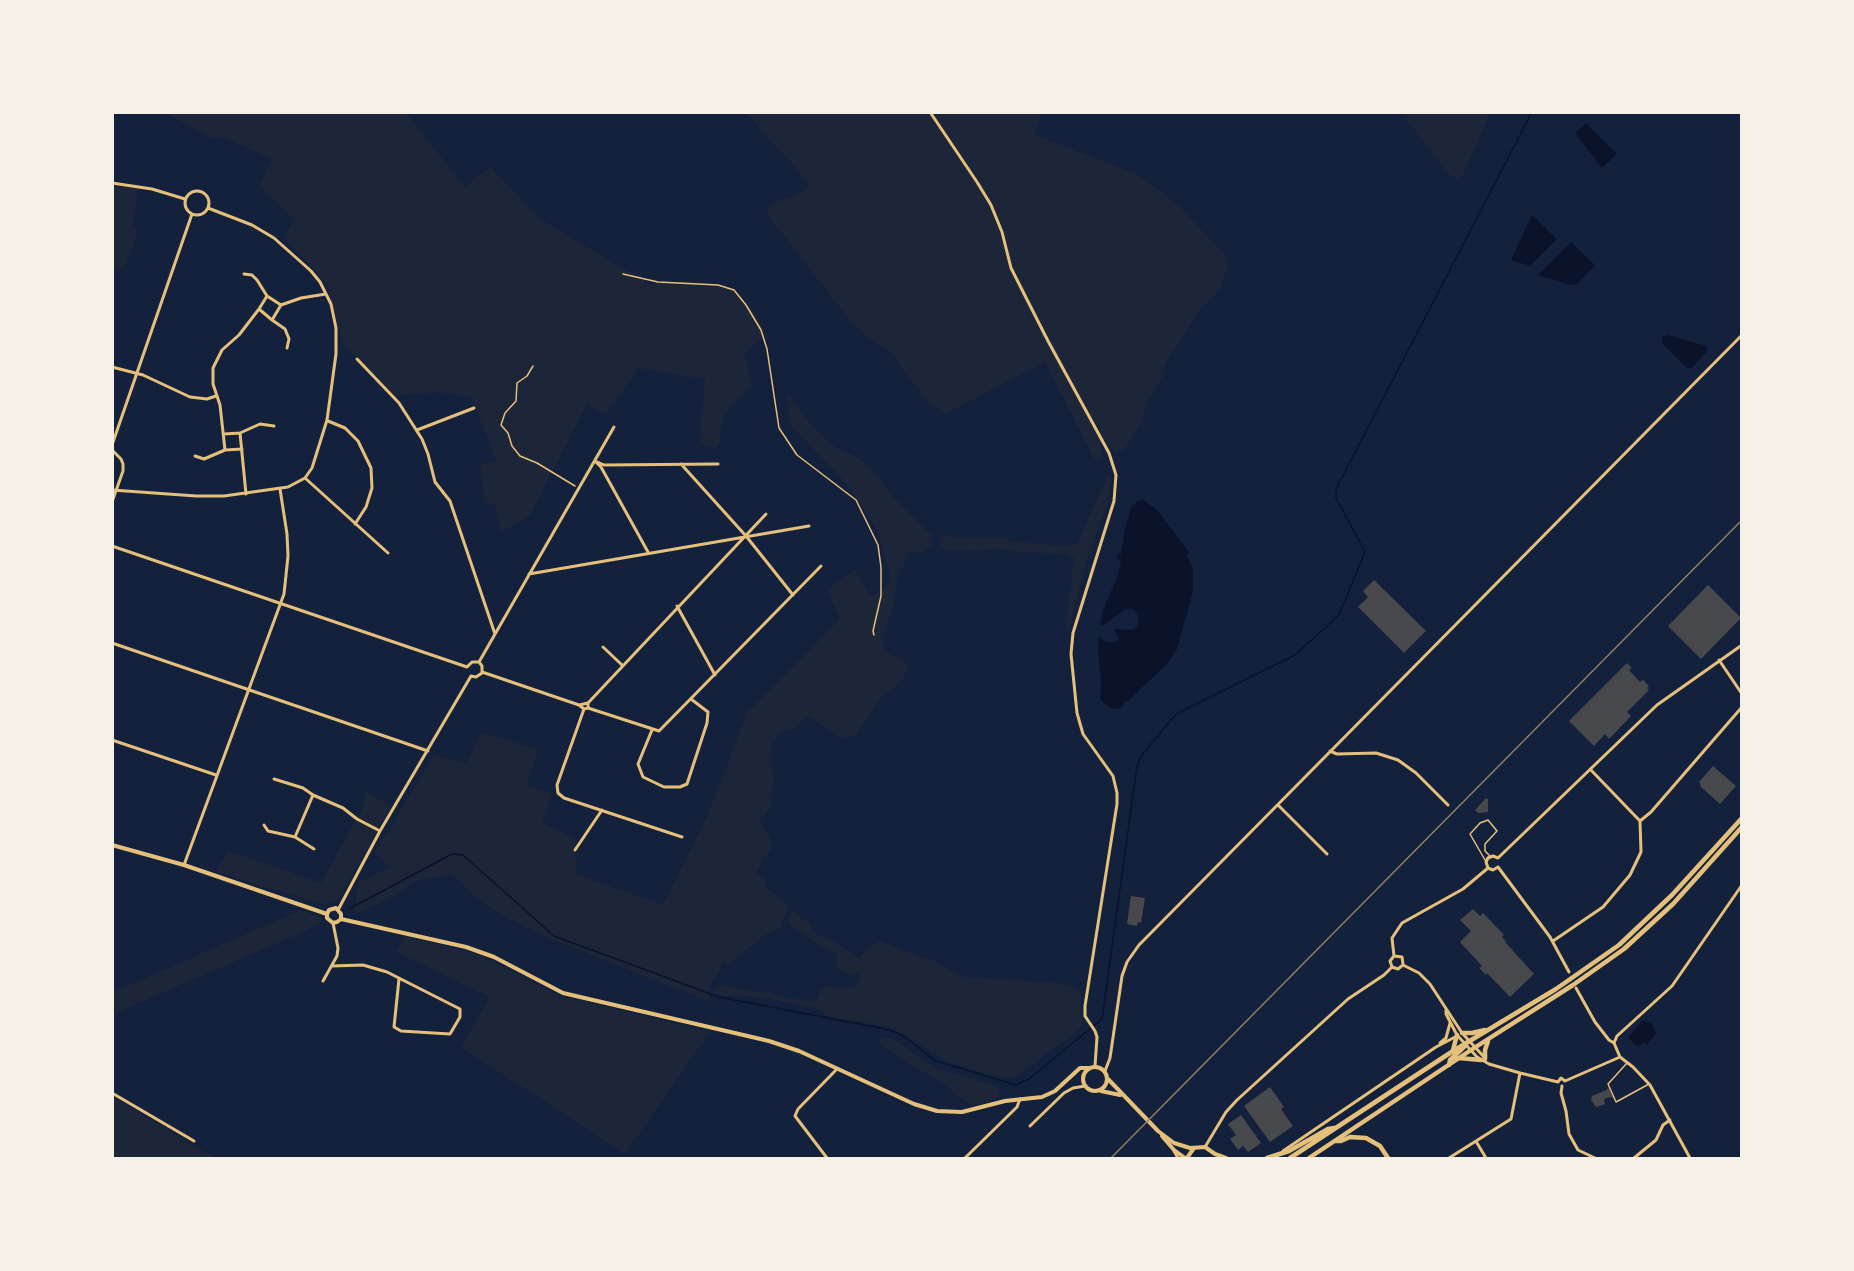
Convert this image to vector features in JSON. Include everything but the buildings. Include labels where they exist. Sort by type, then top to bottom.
[{"type":"main road","points":[[1290,1158],[1453,1051],[1556,989],[1619,945],[1672,896],[1742,818]]},
{"type":"main road","points":[[1309,1158],[1601,966],[1637,938],[1659,917],[1742,827]]},
{"type":"main road","points":[[1453,1051],[1460,1034],[1491,1028]]},
{"type":"main road","points":[[1474,1048],[1491,1028]]},
{"type":"main road","points":[[1459,1058],[1485,1061],[1485,1050],[1490,1038]]},
{"type":"main road","points":[[1449,1065],[1450,1060],[1467,1044]]},
{"type":"main road","points":[[1267,1158],[1334,1128]]},
{"type":"main road","points":[[1335,1141],[1350,1137],[1366,1138],[1380,1146],[1388,1158]]},
{"type":"street","points":[[930,112],[991,205],[1002,232],[1011,268],[1109,453],[1116,475],[1116,492],[1073,633],[1071,654],[1077,713],[1083,734],[1113,776],[1117,793],[1085,1006],[1085,1016],[1097,1037],[1095,1066]]},
{"type":"street","points":[[112,183],[152,189],[185,200]]},
{"type":"street","points":[[200,191],[208,198],[208,208],[203,213],[192,214],[185,207],[185,200],[192,192],[200,191]]},
{"type":"street","points":[[115,490],[196,496],[246,494],[288,487],[305,478],[312,468],[327,420],[337,339],[334,316],[326,294],[306,265],[274,238],[260,229],[208,208]]},
{"type":"street","points":[[112,445],[192,214]]},
{"type":"street","points":[[244,274],[252,275],[267,296],[281,305]]},
{"type":"street","points":[[272,320],[281,305],[301,298],[326,294]]},
{"type":"street","points":[[225,450],[220,405],[213,384],[213,368],[222,350],[239,335],[267,296]]},
{"type":"street","points":[[259,309],[285,329],[289,339],[287,348]]},
{"type":"street","points":[[1178,1158],[1158,1131],[1108,1080],[1105,1071],[1110,1058],[1122,976],[1131,955],[1742,335]]},
{"type":"street","points":[[357,359],[394,397],[417,430],[428,454],[435,482],[450,501],[495,634]]},
{"type":"street","points":[[112,367],[138,373],[190,397],[207,399],[216,396]]},
{"type":"street","points":[[417,430],[474,408]]},
{"type":"street","points":[[327,420],[345,428],[358,441],[371,468],[372,488],[366,507],[355,524]]},
{"type":"street","points":[[224,434],[240,433],[260,424],[274,426]]},
{"type":"street","points":[[479,662],[614,428]]},
{"type":"street","points":[[240,433],[246,494]]},
{"type":"street","points":[[195,456],[204,459],[225,450],[242,449]]},
{"type":"street","points":[[112,450],[123,464],[112,502]]},
{"type":"street","points":[[595,461],[604,465],[718,464]]},
{"type":"street","points":[[595,461],[601,467],[648,552]]},
{"type":"street","points":[[681,464],[746,536],[793,595]]},
{"type":"street","points":[[305,478],[388,553]]},
{"type":"street","points":[[184,865],[281,603],[288,556],[285,514],[280,489]]},
{"type":"street","points":[[682,837],[564,798],[558,793],[557,785],[588,703],[766,514]]},
{"type":"street","points":[[529,574],[809,526]]},
{"type":"street","points":[[112,546],[467,667]]},
{"type":"street","points":[[482,672],[659,731],[820,566]]},
{"type":"street","points":[[677,606],[715,675]]},
{"type":"street","points":[[112,643],[428,751]]},
{"type":"street","points":[[1498,858],[1665,698],[1742,645]]},
{"type":"street","points":[[603,647],[622,665]]},
{"type":"street","points":[[1719,660],[1742,694]]},
{"type":"street","points":[[467,667],[472,662],[479,662]]},
{"type":"street","points":[[467,667],[467,672],[471,676],[479,676],[482,666],[479,662]]},
{"type":"street","points":[[338,910],[380,831],[471,676]]},
{"type":"street","points":[[652,730],[638,764],[643,777],[664,787],[680,787],[687,783],[707,723],[708,712],[691,699]]},
{"type":"street","points":[[579,705],[588,703]]},
{"type":"street","points":[[1640,821],[1651,812],[1742,707]]},
{"type":"street","points":[[112,740],[216,775]]},
{"type":"street","points":[[1330,752],[1337,754],[1376,753],[1398,760],[1416,773],[1448,805]]},
{"type":"street","points":[[1552,941],[1603,907],[1630,875],[1641,852],[1640,821],[1590,769]]},
{"type":"street","points":[[274,779],[303,788],[343,808],[357,819],[380,831]]},
{"type":"street","points":[[295,837],[313,795]]},
{"type":"street","points":[[1278,805],[1327,854]]},
{"type":"street","points":[[575,850],[602,810]]},
{"type":"street","points":[[264,825],[268,831],[295,837],[314,849]]},
{"type":"street","points":[[112,845],[184,865],[327,914]]},
{"type":"street","points":[[1488,868],[1486,861],[1491,856],[1498,858]]},
{"type":"street","points":[[1498,858],[1498,867],[1552,941],[1569,972]]},
{"type":"street","points":[[1488,868],[1493,870],[1498,867]]},
{"type":"street","points":[[1392,967],[1390,961],[1394,956],[1392,938],[1402,923],[1463,890],[1488,868]]},
{"type":"street","points":[[1614,1043],[1617,1036],[1666,993],[1742,885]]},
{"type":"street","points":[[327,914],[332,909],[338,910],[341,919]]},
{"type":"street","points":[[323,981],[332,966],[338,948],[333,923],[327,918],[327,914]]},
{"type":"street","points":[[333,923],[341,919],[466,947],[494,957],[563,993],[769,1041],[799,1051],[914,1104],[937,1111],[962,1112],[1020,1099],[1042,1097],[1052,1093],[1080,1068],[1095,1066],[1105,1071]]},
{"type":"street","points":[[1394,956],[1402,957],[1403,965]]},
{"type":"street","points":[[332,966],[363,965],[387,972],[460,1009],[460,1017],[450,1034],[401,1031],[394,1027],[399,979]]},
{"type":"street","points":[[1392,967],[1398,969],[1403,965]]},
{"type":"street","points":[[1403,965],[1415,970],[1424,979],[1467,1044],[1474,1048],[1485,1061],[1520,1073],[1558,1082],[1562,1086]]},
{"type":"street","points":[[1205,1147],[1226,1112],[1237,1100],[1348,999],[1392,967]]},
{"type":"street","points":[[1576,988],[1595,1022],[1607,1038],[1614,1043],[1620,1057],[1649,1084],[1690,1158]]},
{"type":"street","points":[[1446,1010],[1450,1022],[1460,1034]]},
{"type":"street","points":[[1436,1047],[1446,1038],[1450,1022]]},
{"type":"street","points":[[1279,1154],[1436,1047],[1460,1034]]},
{"type":"street","points":[[1595,1158],[1578,1150],[1567,1131],[1566,1112],[1561,1096],[1562,1086],[1565,1081],[1620,1057]]},
{"type":"street","points":[[1083,1075],[1089,1068]]},
{"type":"street","points":[[827,1158],[795,1116],[798,1109],[836,1070]]},
{"type":"street","points":[[1074,1073],[1083,1075]]},
{"type":"street","points":[[1449,1158],[1511,1119],[1520,1073]]},
{"type":"street","points":[[1083,1075],[1085,1086]]},
{"type":"street","points":[[1558,1082],[1560,1079],[1565,1081]]},
{"type":"street","points":[[1100,1090],[1106,1086],[1108,1080]]},
{"type":"street","points":[[1030,1126],[1064,1093],[1073,1088],[1085,1086],[1093,1091],[1100,1090],[1121,1095]]},
{"type":"street","points":[[112,1093],[194,1141]]},
{"type":"street","points":[[965,1158],[1017,1107],[1020,1099]]},
{"type":"street","points":[[1634,1158],[1654,1142],[1663,1125],[1670,1120]]},
{"type":"street","points":[[1158,1131],[1179,1146],[1205,1147],[1215,1156],[1226,1158]]},
{"type":"street","points":[[1476,1143],[1486,1158]]},
{"type":"street","points":[[1174,1150],[1186,1158],[1194,1148]]},
{"type":"lane","points":[[1486,861],[1470,834],[1480,823],[1488,820],[1497,831],[1484,847],[1486,854],[1491,856]]},
{"type":"lane","points":[[1628,1063],[1608,1084],[1616,1102],[1649,1084]]},
{"type":"path","points":[[623,273],[658,282],[718,285],[734,291],[746,305],[761,330],[767,349],[779,428],[797,455],[856,500],[878,546],[881,596],[874,635]]},
{"type":"path","points":[[533,366],[527,376],[517,383],[516,401],[505,413],[501,425],[508,433],[512,446],[522,458],[537,463],[578,488]]},
{"type":"shaded area","points":[[165,113],[406,113],[465,187],[491,167],[537,217],[649,284],[692,281],[729,287],[752,308],[767,334],[744,353],[752,385],[723,414],[720,442],[716,448],[699,445],[705,379],[638,368],[606,415],[587,404],[529,517],[501,532],[495,503],[485,504],[480,464],[497,461],[471,397],[438,392],[395,396],[343,344],[327,285],[285,238],[294,220],[259,187],[272,159],[225,138],[212,138]]},
{"type":"shaded area","points":[[746,113],[1043,113],[1033,134],[1139,175],[1180,207],[1225,255],[1228,267],[1219,290],[1201,308],[1164,366],[1164,375],[1146,402],[1142,421],[1125,449],[1116,454],[1105,440],[1100,441],[1103,458],[1095,460],[1045,362],[945,414],[928,403],[890,351],[855,327],[767,214],[770,204],[794,196],[809,186],[796,168]]},
{"type":"shaded area","points":[[1401,113],[1490,113],[1461,179],[1458,180],[1449,174]]},
{"type":"shaded area","points":[[1586,123],[1617,154],[1602,168],[1575,133]]},
{"type":"shaded area","points":[[112,184],[138,188],[132,228],[138,230],[124,270],[113,269]]},
{"type":"shaded area","points":[[1532,215],[1557,239],[1530,266],[1511,260]]},
{"type":"shaded area","points":[[1571,242],[1595,265],[1577,284],[1570,285],[1538,275]]},
{"type":"shaded area","points":[[1668,335],[1706,346],[1708,350],[1692,368],[1687,368],[1662,343],[1662,337]]},
{"type":"shaded area","points":[[787,393],[814,428],[836,448],[858,457],[876,474],[895,499],[931,535],[932,545],[921,553],[910,551],[899,572],[883,638],[884,652],[901,658],[908,666],[902,681],[893,690],[884,693],[856,735],[848,738],[839,737],[811,717],[806,718],[794,728],[780,732],[771,743],[773,779],[771,805],[759,820],[770,838],[771,850],[756,873],[764,879],[766,887],[788,906],[779,929],[765,935],[729,964],[723,963],[710,986],[708,1001],[553,940],[499,914],[469,891],[452,874],[417,881],[387,900],[354,914],[359,882],[391,867],[374,854],[434,755],[467,763],[481,732],[538,750],[526,785],[552,794],[542,823],[575,838],[576,874],[663,905],[707,817],[747,713],[840,619],[827,590],[855,570],[872,597],[891,581],[878,531],[845,482],[791,426]]},
{"type":"shaded area","points":[[1107,477],[1111,477],[1108,502],[1085,566],[1068,633],[1066,626],[1074,558],[1067,554],[1019,552],[996,548],[978,551],[944,550],[940,545],[941,535],[958,538],[1004,538],[1014,542],[1065,546],[1077,544]]},
{"type":"shaded area","points":[[1143,500],[1157,510],[1189,552],[1187,556],[1193,568],[1193,591],[1177,649],[1169,662],[1128,701],[1123,702],[1122,707],[1110,708],[1100,699],[1099,636],[1111,643],[1119,640],[1114,629],[1134,630],[1138,624],[1138,614],[1133,609],[1125,609],[1103,626],[1100,625],[1103,610],[1118,575],[1121,561],[1116,558],[1116,555],[1121,554],[1131,508],[1137,501]]},
{"type":"shaded area","points":[[366,792],[391,806],[338,900],[325,905],[216,872],[228,851],[321,883],[362,809]]},
{"type":"shaded area","points":[[794,909],[801,918],[809,922],[814,933],[835,942],[859,958],[871,945],[881,941],[919,957],[930,959],[964,977],[1056,983],[1077,988],[1081,994],[1080,1010],[1084,1021],[1080,1029],[1015,1077],[996,1077],[943,1060],[911,1038],[889,1027],[827,1016],[817,1008],[751,996],[727,996],[713,993],[717,985],[761,993],[767,991],[812,1002],[827,986],[841,989],[854,987],[861,978],[860,973],[848,974],[837,968],[837,954],[790,926],[787,918]]},
{"type":"shaded area","points":[[301,910],[322,918],[317,926],[113,1014],[113,992]]},
{"type":"shaded area","points":[[405,936],[480,955],[560,996],[710,1032],[625,1154],[461,1047],[490,997],[396,952]]},
{"type":"shaded area","points":[[1641,1022],[1652,1024],[1656,1034],[1647,1045],[1644,1042],[1638,1047],[1628,1038]]},
{"type":"shaded area","points":[[880,1036],[899,1042],[934,1068],[998,1086],[1000,1096],[971,1106],[942,1082],[885,1047],[879,1042]]},
{"type":"shaded area","points":[[113,1097],[215,1158],[113,1158]]},
{"type":"waterway","points":[[349,909],[452,854],[463,855],[554,936],[719,997],[890,1030],[902,1035],[936,1061],[1016,1085],[1029,1079],[1102,1019],[1137,766],[1141,756],[1176,714],[1295,655],[1339,615],[1365,552],[1336,498],[1336,489],[1532,112]]},
{"type":"railway","points":[[1111,1158],[1742,520]]}]
